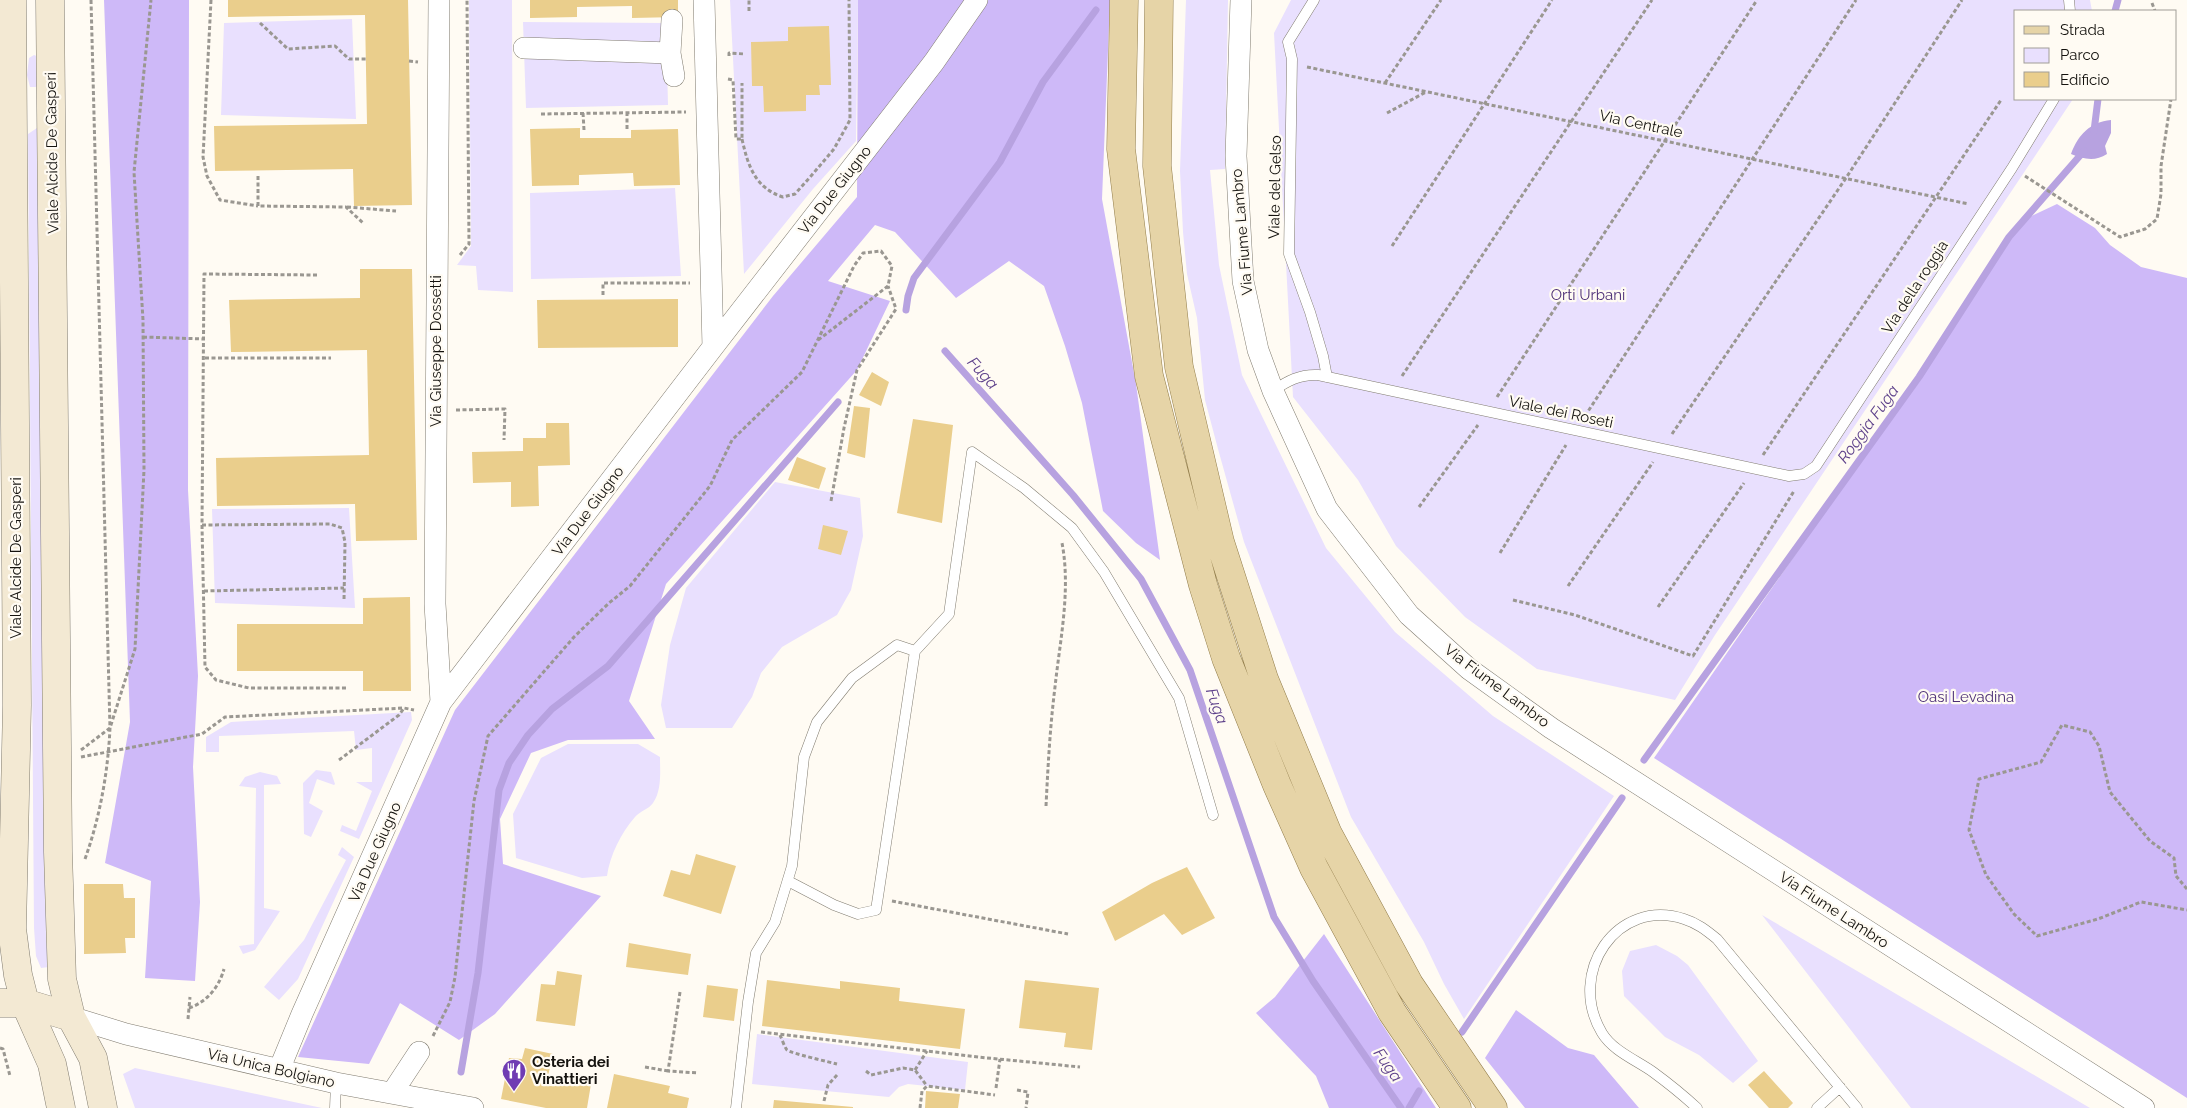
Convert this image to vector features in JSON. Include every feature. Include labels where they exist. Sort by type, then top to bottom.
[{"type":"main road","points":[[1124,0],[1121,149],[1149,376],[1203,585],[1226,658],[1277,785],[1314,868],[1392,1012],[1457,1108]]},
{"type":"main road","points":[[1159,0],[1157,166],[1178,357],[1220,542],[1264,679],[1328,834],[1409,984],[1493,1108]]},
{"type":"street","name":"Viale Alcide De Gasperi","points":[[12,0],[6,34],[17,705],[12,929],[18,975],[12,1003],[52,1064],[61,1108]]},
{"type":"street","name":"Viale Alcide De Gasperi","points":[[50,0],[64,766],[58,852],[62,979],[71,1017],[93,1058],[103,1108]]},
{"type":"street","name":"Via Giuseppe Dossetti","points":[[439,0],[435,604],[441,702]]},
{"type":"street","points":[[704,0],[713,347]]},
{"type":"street","name":"Via Due Giugno","points":[[279,1070],[441,702],[934,62],[977,0]]},
{"type":"street","name":"Via Fiume Lambro","points":[[1240,0],[1236,156],[1243,281],[1258,350],[1273,391],[1327,509],[1409,615],[1469,669],[1551,728],[2144,1108]]},
{"type":"street","points":[[672,20],[670,53],[674,76]]},
{"type":"street","points":[[6,34],[50,31]]},
{"type":"street","points":[[524,48],[670,53]]},
{"type":"street","points":[[6,96],[52,98]]},
{"type":"street","points":[[12,1003],[71,1017]]},
{"type":"street","name":"Via Unica Bolgiano","points":[[71,1017],[126,1034],[336,1083],[445,1105],[473,1108]]},
{"type":"street","points":[[392,1093],[419,1052]]},
{"type":"lane","name":"Viale del Gelso","points":[[1314,0],[1288,42],[1292,64],[1289,254],[1310,312],[1323,356],[1326,377]]},
{"type":"lane","name":"Via della roggia","points":[[1804,474],[1816,466],[1986,207],[2053,100]]},
{"type":"lane","name":"Viale dei Roseti","points":[[1273,391],[1287,381],[1307,374],[1789,476],[1804,474]]},
{"type":"lane","points":[[788,881],[834,905],[858,914],[876,910],[915,650],[949,614],[972,452],[1024,488],[1072,528],[1104,572],[1179,698],[1213,815]]},
{"type":"lane","points":[[736,1108],[756,953],[776,922],[792,866],[804,757],[817,722],[852,678],[897,645],[915,650]]},
{"type":"lane","points":[[1697,1108],[1652,1071],[1621,1052],[1602,1034],[1591,1011],[1589,994],[1590,976],[1597,956],[1609,939],[1630,924],[1642,919],[1670,916],[1684,919],[1702,926],[1717,939],[1857,1108]]},
{"type":"lane","points":[[335,1108],[336,1083]]},
{"type":"lane","points":[[1817,1108],[1840,1087]]},
{"type":"path","points":[[83,862],[95,830],[109,752],[110,728],[91,0]]},
{"type":"path","points":[[64,766],[110,728],[135,649],[144,470],[143,337],[134,172],[151,0]]},
{"type":"path","points":[[211,0],[203,157],[207,176],[220,200],[258,206],[346,207],[396,211]]},
{"type":"path","points":[[749,0],[749,11]]},
{"type":"path","points":[[742,83],[742,139],[748,165],[753,175],[768,190],[783,197],[795,194],[834,149],[850,120],[849,0]]},
{"type":"path","points":[[1385,83],[1441,0]]},
{"type":"path","points":[[1392,246],[1552,0]]},
{"type":"path","points":[[1393,391],[1570,121],[1652,0]]},
{"type":"path","points":[[1419,507],[1487,412],[1757,0]]},
{"type":"path","points":[[1500,553],[1576,430],[1856,0]]},
{"type":"path","points":[[1568,586],[1846,178],[1962,0]]},
{"type":"path","points":[[2152,4],[2155,10]]},
{"type":"path","points":[[260,23],[288,50],[335,46],[349,59],[366,59]]},
{"type":"path","points":[[729,62],[729,53],[745,54]]},
{"type":"path","name":"Via Centrale","points":[[1292,64],[1986,207]]},
{"type":"path","points":[[728,70],[728,79]]},
{"type":"path","points":[[706,78],[733,80],[736,139],[742,139]]},
{"type":"path","points":[[1387,113],[1427,92]]},
{"type":"path","points":[[1658,607],[1938,197],[2001,100]]},
{"type":"path","points":[[2040,187],[2120,238],[2145,229],[2157,218],[2161,194],[2161,166],[2171,100]]},
{"type":"path","points":[[541,114],[707,112]]},
{"type":"path","points":[[627,113],[627,129]]},
{"type":"path","points":[[583,114],[584,130]]},
{"type":"path","points":[[258,176],[258,206]]},
{"type":"path","points":[[346,207],[363,223]]},
{"type":"path","points":[[419,1052],[433,1036],[450,1002],[474,801],[488,736],[574,637],[609,603],[630,586],[663,547],[710,486],[732,440],[802,372],[854,266],[863,253],[881,251],[892,266],[888,286],[896,309],[857,370],[831,501]]},
{"type":"path","points":[[317,275],[204,274],[205,339],[202,525],[205,667],[216,680],[249,688],[348,688]]},
{"type":"path","points":[[603,295],[602,283],[711,282]]},
{"type":"path","points":[[817,341],[888,286]]},
{"type":"path","points":[[143,337],[205,339]]},
{"type":"path","points":[[204,358],[331,358]]},
{"type":"path","points":[[436,410],[505,410],[504,440]]},
{"type":"path","points":[[1513,600],[1575,614],[1693,656],[1804,474]]},
{"type":"path","points":[[1046,806],[1050,725],[1065,597],[1065,561],[1061,538],[1050,510]]},
{"type":"path","points":[[202,525],[330,524],[342,528],[345,542],[344,601]]},
{"type":"path","points":[[204,591],[344,588]]},
{"type":"path","points":[[64,766],[109,752],[202,734],[225,717],[404,708],[420,711]]},
{"type":"path","points":[[339,760],[399,715],[404,708]]},
{"type":"path","points":[[2187,889],[2176,876],[2174,858],[2150,841],[2110,792],[2099,746],[2090,732],[2062,725],[2040,762],[1978,779],[1969,830],[1986,875],[2014,914],[2037,936],[2098,919],[2140,902],[2187,910]]},
{"type":"path","points":[[878,898],[1068,934]]},
{"type":"path","points":[[189,1008],[200,1004],[213,991],[221,980],[224,969]]},
{"type":"path","points":[[668,1071],[680,992]]},
{"type":"path","points":[[188,1019],[190,997]]},
{"type":"path","points":[[745,1029],[1080,1067]]},
{"type":"path","points":[[780,1034],[787,1051],[837,1064]]},
{"type":"path","points":[[0,1048],[3,1050],[10,1076]]},
{"type":"path","points":[[915,1070],[927,1051]]},
{"type":"path","points":[[996,1088],[1000,1058]]},
{"type":"path","points":[[645,1067],[698,1073]]},
{"type":"path","points":[[866,1071],[871,1074],[903,1068],[915,1070],[927,1086],[995,1095]]},
{"type":"path","points":[[824,1101],[828,1085],[837,1074]]},
{"type":"path","points":[[920,1108],[922,1091],[927,1086]]},
{"type":"path","points":[[1017,1090],[1028,1092],[1026,1108]]},
{"type":"green space","points":[[104,0],[189,0],[188,490],[198,676],[193,767],[200,902],[195,981],[145,978],[151,881],[105,863],[130,722]]},
{"type":"green space","points":[[469,0],[512,0],[513,292],[478,290],[476,266],[457,265],[471,246]]},
{"type":"green space","points":[[730,0],[858,0],[856,141],[813,189],[744,274]]},
{"type":"green space","points":[[858,0],[1110,0],[1102,199],[1136,384],[1160,560],[1136,543],[1103,511],[1082,403],[1044,286],[1009,261],[956,298],[895,232],[875,225],[828,281],[890,301],[857,370],[666,584],[629,701],[655,739],[568,740],[531,753],[500,819],[503,864],[601,896],[495,1014],[459,1040],[400,1003],[369,1064],[298,1057],[455,710],[773,296],[857,197]]},
{"type":"green space","points":[[1186,0],[1228,0],[1225,169],[1210,170],[1219,265],[1242,375],[1326,548],[1395,632],[1493,716],[1614,796],[1464,1019],[1444,984],[1424,942],[1351,817],[1244,542],[1218,449],[1205,400],[1197,318],[1187,274],[1183,232],[1180,171]]},
{"type":"green space","name":"Orti Urbani","points":[[1291,0],[2090,0],[2092,10],[2014,10],[2014,100],[2072,100],[1715,635],[1675,700],[1537,669],[1465,617],[1396,546],[1358,480],[1293,397],[1274,33]]},
{"type":"green space","points":[[352,19],[356,119],[221,115],[224,23]]},
{"type":"green space","points":[[523,22],[666,23],[668,105],[526,108]]},
{"type":"green space","points":[[34,55],[39,57],[40,82],[36,87],[30,87],[27,75],[29,58]]},
{"type":"green space","points":[[37,128],[40,131],[46,940],[49,967],[41,968],[36,956],[34,928],[28,134]]},
{"type":"green space","points":[[675,188],[681,276],[531,279],[530,193]]},
{"type":"green space","name":"Oasi Levadina","points":[[2057,204],[2095,228],[2110,245],[2141,267],[2187,278],[2187,1098],[1654,758],[1936,352],[2019,222]]},
{"type":"green space","points":[[775,482],[860,498],[863,536],[851,590],[837,615],[782,647],[761,673],[752,697],[732,728],[666,728],[661,705],[670,645],[686,588]]},
{"type":"green space","points":[[349,508],[355,608],[215,603],[212,509]]},
{"type":"green space","points":[[411,712],[412,720],[359,839],[340,831],[342,825],[356,831],[372,791],[356,782],[372,782],[372,748],[356,750],[354,731],[219,736],[219,752],[206,752],[206,737],[231,722]]},
{"type":"green space","points":[[568,744],[638,744],[660,757],[660,781],[656,798],[651,805],[635,817],[625,830],[613,852],[607,876],[582,878],[516,858],[513,814],[541,758]]},
{"type":"green space","points":[[316,770],[331,772],[335,784],[317,779],[309,803],[323,811],[311,837],[304,834],[303,783]]},
{"type":"green space","points":[[260,772],[277,776],[281,784],[264,785],[264,908],[280,911],[255,950],[243,954],[239,946],[254,944],[256,788],[239,786],[245,777]]},
{"type":"green space","points":[[342,847],[354,857],[298,979],[279,1000],[264,987],[304,940],[346,860],[338,855]]},
{"type":"green space","points":[[1762,915],[2090,1108],[1911,1108]]},
{"type":"green space","points":[[1324,934],[1436,1108],[1329,1108],[1316,1076],[1256,1013],[1275,997]]},
{"type":"green space","points":[[1656,945],[1677,956],[1688,965],[1758,1061],[1733,1083],[1699,1055],[1665,1037],[1624,996],[1622,971],[1630,951]]},
{"type":"green space","points":[[1516,1010],[1568,1048],[1594,1055],[1639,1108],[1525,1108],[1485,1058]]},
{"type":"green space","points":[[757,1034],[968,1062],[965,1090],[908,1084],[899,1087],[889,1097],[752,1084]]},
{"type":"green space","points":[[135,1068],[322,1108],[135,1108],[123,1074]]},
{"type":"shaded area","points":[[2111,120],[2111,133],[2105,146],[2107,154],[2102,157],[2089,159],[2071,154],[2081,135],[2097,123]]},
{"type":"building","points":[[228,0],[408,0],[412,205],[354,206],[353,169],[215,171],[214,126],[367,124],[365,15],[228,17]]},
{"type":"building","points":[[530,0],[678,0],[678,17],[632,18],[632,6],[577,7],[577,17],[530,18]]},
{"type":"building","points":[[829,26],[831,85],[819,85],[820,95],[806,95],[806,111],[764,112],[763,86],[752,86],[751,42],[788,41],[788,27]]},
{"type":"building","points":[[580,128],[580,138],[631,138],[631,130],[678,129],[680,185],[634,186],[633,173],[579,175],[579,185],[532,186],[530,129]]},
{"type":"building","points":[[360,269],[412,269],[417,540],[356,541],[355,504],[217,506],[216,458],[369,455],[367,350],[231,352],[229,300],[360,298]]},
{"type":"building","points":[[678,299],[678,347],[538,348],[537,300]]},
{"type":"building","points":[[872,372],[889,382],[881,406],[859,395]]},
{"type":"building","points":[[854,406],[870,408],[865,458],[847,453]]},
{"type":"building","points":[[913,419],[953,425],[942,523],[897,513]]},
{"type":"building","points":[[546,423],[569,423],[570,465],[538,466],[539,506],[511,507],[511,482],[473,483],[472,452],[523,451],[523,438],[546,438]]},
{"type":"building","points":[[797,457],[826,468],[819,489],[788,480]]},
{"type":"building","points":[[823,525],[848,531],[841,555],[818,549]]},
{"type":"building","points":[[410,597],[411,691],[363,691],[363,671],[237,671],[237,624],[363,624],[363,598]]},
{"type":"building","points":[[696,854],[736,866],[721,914],[663,896],[671,870],[690,875]]},
{"type":"building","points":[[1187,867],[1215,918],[1182,935],[1164,914],[1115,941],[1102,912],[1152,883]]},
{"type":"building","points":[[84,884],[123,884],[124,898],[135,898],[135,938],[125,938],[126,953],[84,954]]},
{"type":"building","points":[[629,943],[691,954],[688,975],[626,967]]},
{"type":"building","points":[[557,971],[582,975],[575,1026],[536,1021],[541,984],[555,985]]},
{"type":"building","points":[[767,980],[840,989],[840,981],[900,988],[899,1001],[965,1009],[960,1049],[762,1026]]},
{"type":"building","points":[[1025,980],[1099,988],[1092,1050],[1064,1047],[1066,1033],[1019,1028]]},
{"type":"building","points":[[707,985],[738,989],[734,1021],[703,1017]]},
{"type":"building","points":[[525,1048],[553,1054],[548,1076],[591,1084],[587,1108],[546,1108],[501,1099],[509,1058],[522,1059]]},
{"type":"building","points":[[1764,1071],[1793,1103],[1788,1108],[1769,1108],[1748,1085]]},
{"type":"building","points":[[614,1074],[670,1086],[668,1093],[689,1098],[687,1108],[607,1108]]},
{"type":"building","points":[[926,1091],[960,1094],[958,1108],[925,1108]]},
{"type":"building","points":[[774,1100],[853,1107],[853,1108],[773,1108]]},
{"type":"waterway","name":"Roggia Fuga","points":[[2115,10],[2118,0]]},
{"type":"waterway","name":"Fuga","points":[[906,310],[914,278],[1000,162],[1043,82],[1096,10]]},
{"type":"waterway","name":"Roggia Fuga","points":[[2094,131],[2098,100]]},
{"type":"waterway","name":"Roggia Fuga","points":[[1644,760],[1919,377],[2009,237],[2084,151]]},
{"type":"waterway","name":"Fuga","points":[[945,351],[1073,495],[1141,579],[1190,670],[1274,917],[1313,981],[1401,1108]]},
{"type":"waterway","points":[[461,1072],[478,973],[499,790],[509,763],[528,735],[552,709],[608,666],[838,402]]},
{"type":"waterway","points":[[1462,1032],[1622,798]]},
{"type":"waterway","points":[[1409,1108],[1419,1091]]},
{"type":"place","name":"Osteria dei Vinattieri","points":[[514,1092]]}]
